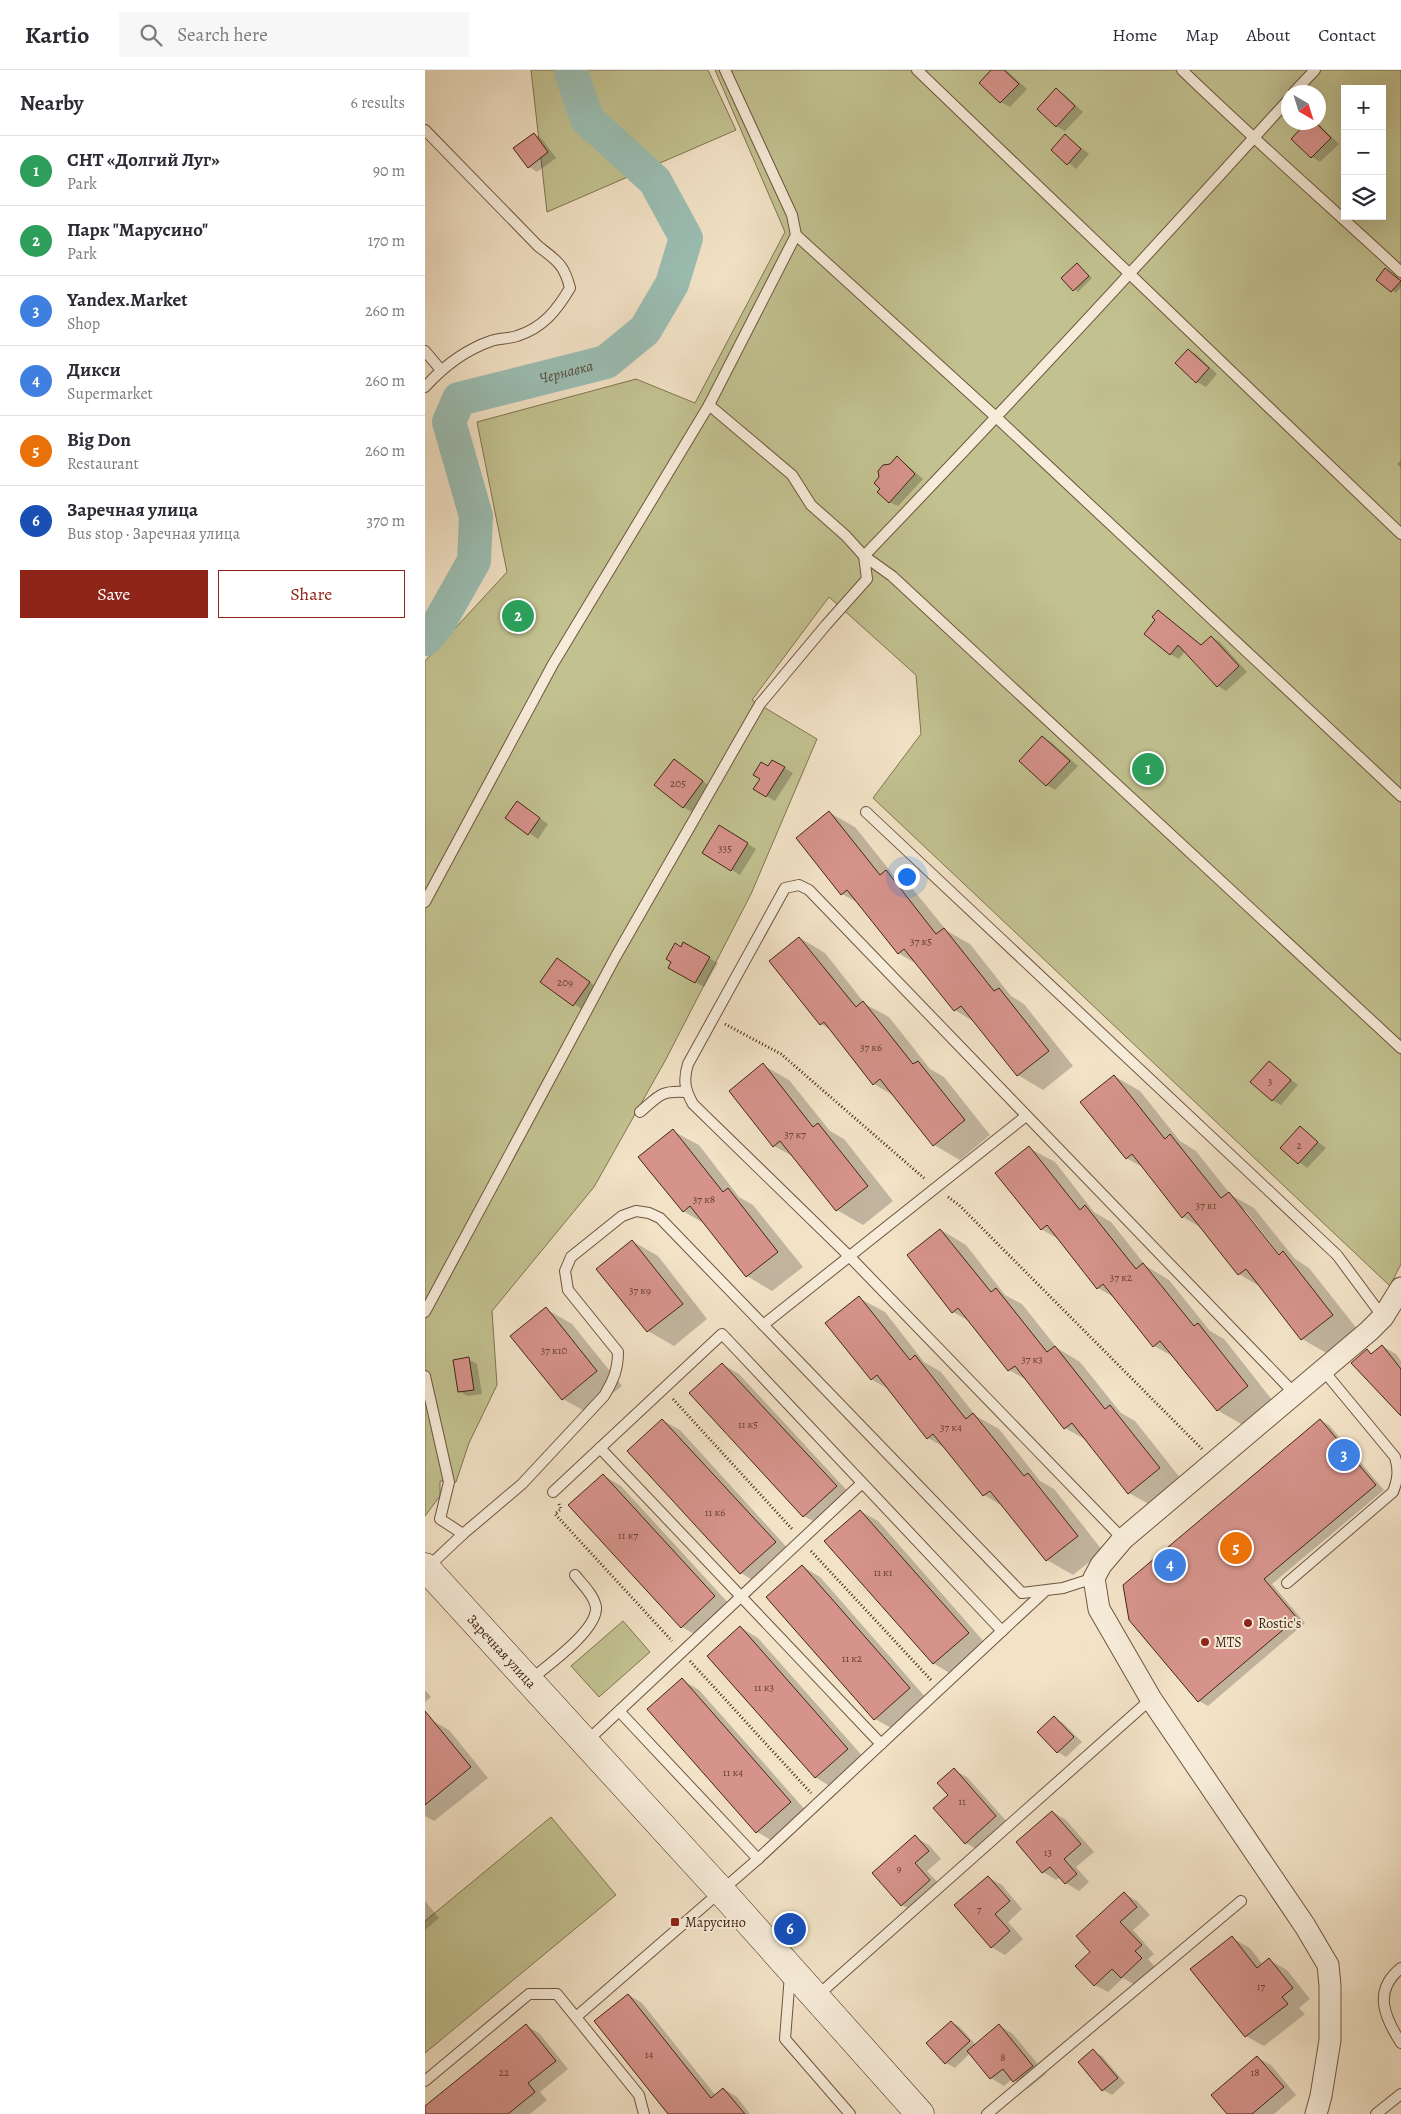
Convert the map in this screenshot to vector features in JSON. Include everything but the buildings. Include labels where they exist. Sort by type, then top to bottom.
[{"type":"street","points":[[1316,2114],[1321,2096],[1329,2040],[1328,1965],[1305,1926],[1151,1699],[1099,1609],[1094,1578],[1101,1565],[1123,1539],[1383,1317],[1401,1288]]},
{"type":"street","name":"Заречная улица","points":[[425,1568],[722,1892],[920,2114]]},
{"type":"lane","points":[[725,70],[792,215],[797,235],[997,418],[1401,796]]},
{"type":"lane","points":[[917,70],[1401,534]]},
{"type":"lane","points":[[1182,70],[1253,139],[1310,188],[1401,272]]},
{"type":"lane","points":[[1301,85],[1315,70]]},
{"type":"lane","points":[[864,556],[997,418],[1130,275],[1281,108]]},
{"type":"lane","points":[[425,130],[539,246],[558,262],[566,271],[570,288],[557,309],[539,327],[517,336],[491,341],[464,353],[441,370],[425,387]]},
{"type":"lane","points":[[425,902],[553,664],[709,405],[797,235]]},
{"type":"lane","points":[[425,351],[441,370]]},
{"type":"lane","points":[[709,405],[792,475],[811,505],[846,536],[864,556],[892,576],[1401,1048]]},
{"type":"lane","points":[[425,1312],[616,956],[760,704],[826,625],[867,580],[864,556]]},
{"type":"lane","points":[[866,812],[1337,1255],[1383,1317]]},
{"type":"lane","points":[[1123,1539],[849,1256],[693,1104],[686,1092],[684,1078],[687,1064],[785,888],[799,885],[809,890],[1295,1394]]},
{"type":"lane","points":[[640,1112],[663,1093],[672,1091],[686,1092]]},
{"type":"lane","points":[[763,1325],[1026,1116]]},
{"type":"lane","points":[[425,1568],[522,1484],[604,1396],[614,1380],[618,1365],[618,1352],[569,1290],[565,1271],[571,1257],[622,1216],[636,1212],[649,1213],[660,1218],[1022,1594],[1063,1588],[1094,1578]]},
{"type":"lane","points":[[553,1492],[722,1334],[861,1484],[1002,1631]]},
{"type":"lane","points":[[1287,1583],[1393,1492],[1398,1480],[1398,1467],[1395,1457],[1323,1370]]},
{"type":"lane","points":[[425,1376],[449,1482],[440,1519],[463,1534]]},
{"type":"lane","points":[[600,1448],[881,1744]]},
{"type":"lane","points":[[586,1742],[861,1484]]},
{"type":"lane","points":[[529,1681],[578,1639],[590,1625],[596,1614],[596,1605],[575,1575]]},
{"type":"lane","points":[[577,2017],[722,1892],[1044,1592]]},
{"type":"lane","points":[[816,1998],[1151,1699]]},
{"type":"lane","points":[[619,1711],[757,1859]]},
{"type":"lane","points":[[987,2114],[1241,1901]]},
{"type":"lane","points":[[1401,1968],[1387,1985],[1383,2001],[1384,2014],[1401,2043]]},
{"type":"lane","points":[[791,1969],[785,2039],[850,2114]]},
{"type":"lane","points":[[425,2082],[529,1994],[557,1994],[639,2095],[644,2114]]},
{"type":"lane","points":[[1376,2114],[1401,2094]]},
{"type":"path","points":[[714,1017],[781,1054],[936,1188],[959,1205],[1215,1462]]},
{"type":"shaded area","points":[[531,70],[708,70],[736,130],[547,212]]},
{"type":"shaded area","points":[[715,70],[1401,70],[1401,1264],[1390,1286],[873,798],[921,734],[916,675],[829,597],[752,700],[817,739],[751,894],[665,1061],[594,1187],[492,1311],[497,1385],[469,1443],[456,1482],[440,1481],[440,1496],[425,1516],[425,661],[507,572],[477,422],[636,379],[695,403],[785,232]]},
{"type":"shaded area","points":[[623,1621],[650,1652],[599,1697],[571,1666]]},
{"type":"shaded area","points":[[551,1817],[616,1895],[425,2053],[425,1921]]},
{"type":"waterway","name":"Чернавка","points":[[425,639],[439,623],[474,561],[476,516],[449,422],[459,399],[606,362],[645,330],[672,284],[686,238],[655,181],[587,119],[572,70]]},
{"type":"place","name":"Парк \"Марусино\"","points":[[518,616]]},
{"type":"place","name":"СНТ «Долгий Луг»","points":[[1148,769]]},
{"type":"place","name":"Yandex.Market","points":[[1344,1455]]},
{"type":"place","name":"Big Don","points":[[1236,1548]]},
{"type":"place","name":"Дикси","points":[[1170,1565]]},
{"type":"place","name":"Rostiс's","points":[[1248,1623]]},
{"type":"place","name":"MTS","points":[[1205,1642]]},
{"type":"place","name":"Марусино","points":[[675,1922]]},
{"type":"place","name":"Заречная улица","points":[[790,1929]]}]
